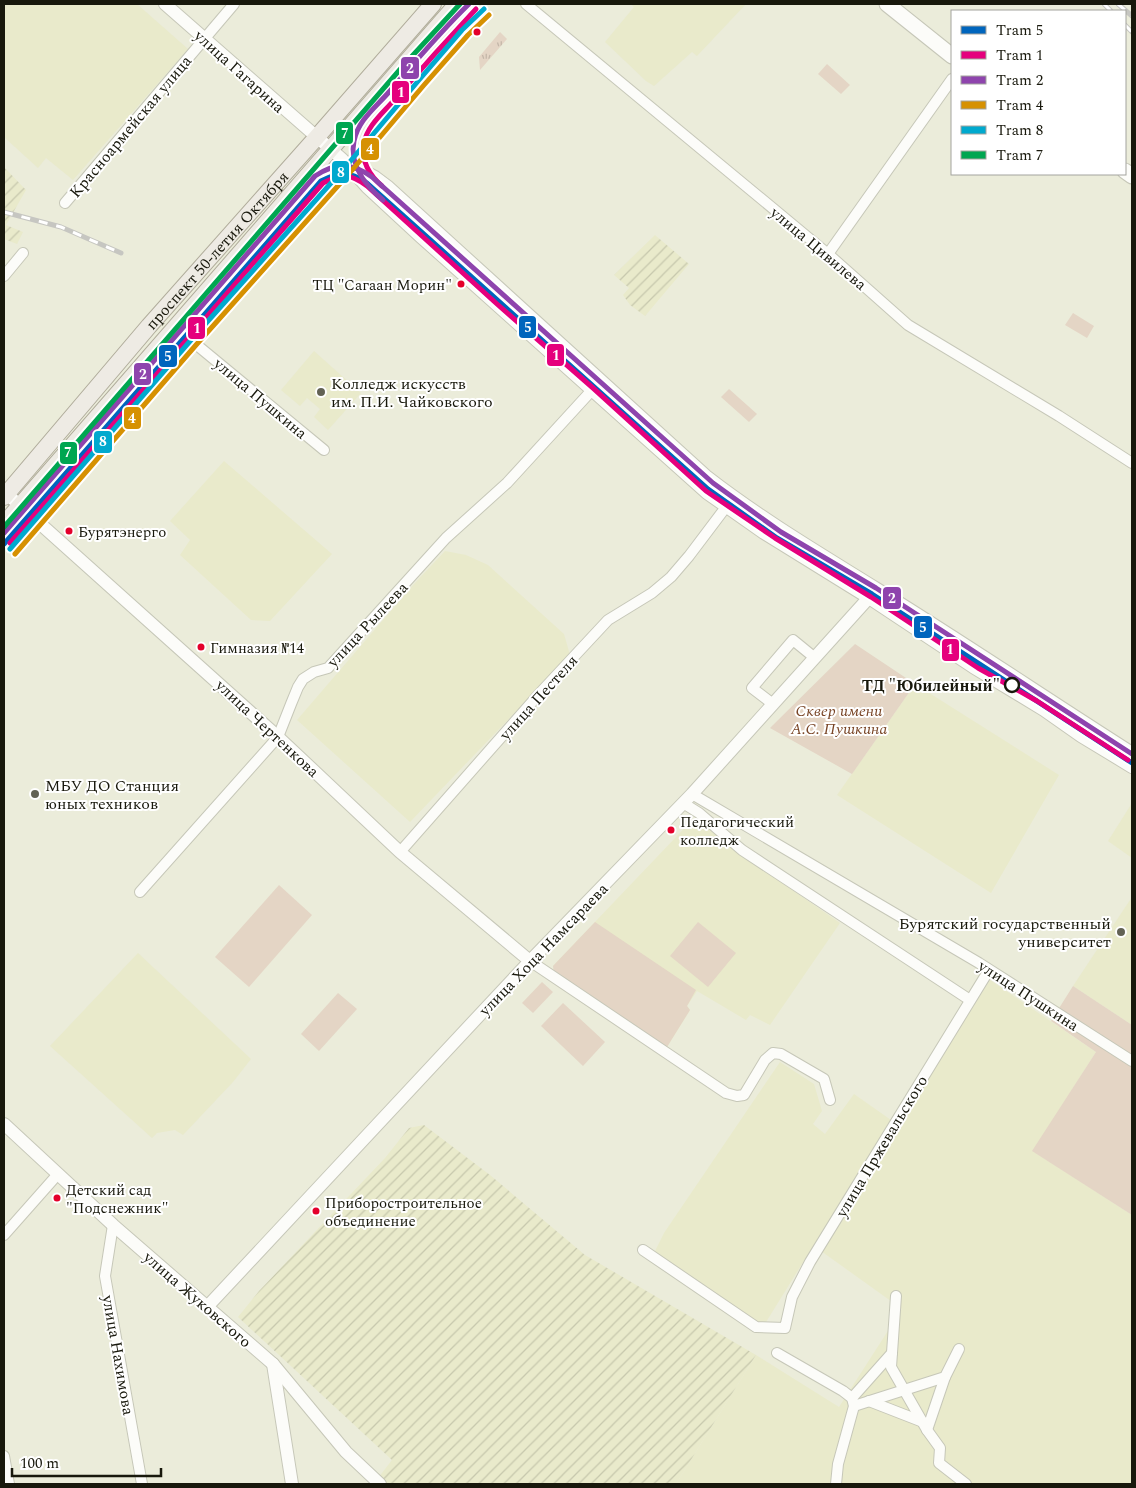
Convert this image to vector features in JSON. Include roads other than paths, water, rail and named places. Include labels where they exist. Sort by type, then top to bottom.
[{"type":"main road","name":"проспект 50-летия Октября","points":[[5,496],[149,326],[433,4]]},
{"type":"main road","name":"проспект 50-летия Октября","points":[[4,524],[175,327],[336,154],[457,4]]},
{"type":"main road","points":[[887,4],[951,55]]},
{"type":"street","name":"улица Гагарина","points":[[165,4],[336,154]]},
{"type":"street","name":"Красноармейская улица","points":[[65,203],[234,4]]},
{"type":"street","name":"улица Цивилева","points":[[526,4],[828,254],[908,325],[1060,416],[1132,463]]},
{"type":"street","points":[[828,254],[951,80]]},
{"type":"street","points":[[336,154],[367,187],[707,493],[764,533],[873,593],[1132,753]]},
{"type":"street","points":[[336,154],[387,186],[706,476],[730,495],[873,593],[973,667],[1132,767]]},
{"type":"street","points":[[4,276],[23,253]]},
{"type":"street","name":"улица Пушкина","points":[[175,327],[324,450]]},
{"type":"street","name":"улица Рылеева","points":[[140,892],[278,737],[303,679],[314,672],[328,668],[446,538],[507,483],[593,389]]},
{"type":"street","name":"улица Чертенкова","points":[[5,496],[20,506],[278,737],[400,852],[530,961]]},
{"type":"street","name":"улица Пестеля","points":[[400,852],[540,693],[608,620],[652,593],[671,577],[726,507]]},
{"type":"street","name":"улица Хоца Намсараева","points":[[207,1306],[530,961],[688,798],[873,593]]},
{"type":"street","points":[[773,704],[752,688],[793,640],[815,658]]},
{"type":"street","points":[[688,798],[699,814],[742,850],[970,1000]]},
{"type":"street","name":"улица Пушкина","points":[[688,798],[979,963],[1132,1061]]},
{"type":"street","points":[[530,961],[726,1093],[744,1096],[765,1060],[773,1053],[781,1054],[824,1079],[830,1100]]},
{"type":"street","name":"улица Пржевальского","points":[[643,1250],[756,1327],[785,1328],[792,1297],[810,1262],[989,970]]},
{"type":"street","name":"улица Жуковского","points":[[4,1124],[113,1225],[273,1364],[346,1452],[380,1484]]},
{"type":"street","points":[[4,1235],[58,1174]]},
{"type":"street","name":"улица Нахимова","points":[[113,1225],[106,1276],[142,1484]]},
{"type":"street","points":[[896,1296],[891,1367],[940,1448],[939,1463],[966,1484]]},
{"type":"street","points":[[925,1426],[959,1349]]},
{"type":"street","points":[[777,1353],[843,1391],[853,1402]]},
{"type":"street","points":[[836,1484],[838,1464],[853,1402],[892,1353]]},
{"type":"street","points":[[273,1364],[292,1484]]},
{"type":"street","points":[[853,1402],[869,1401],[945,1377]]},
{"type":"street","points":[[869,1401],[925,1426]]},
{"type":"street","points":[[4,1456],[9,1484]]},
{"type":"railway","points":[[1104,4],[1110,10]]},
{"type":"railway","points":[[1118,4],[1125,10]]},
{"type":"railway","points":[[1126,11],[1132,16]]},
{"type":"railway","points":[[1126,26],[1132,32]]},
{"type":"railway","points":[[4,212],[61,227],[121,253]]},
{"type":"tram line","name":"7","points":[[4,527],[403,66],[460,4]]},
{"type":"tram line","name":"2","points":[[383,200],[365,182],[356,167],[353,150],[356,133],[368,114],[469,4]]},
{"type":"tram line","name":"1","points":[[382,186],[370,172],[363,155],[368,131],[380,115],[476,9]]},
{"type":"tram line","name":"8","points":[[10,549],[191,340],[348,164],[462,30],[484,9]]},
{"type":"tram line","name":"4","points":[[15,554],[196,345],[353,169],[424,85],[468,35],[489,15]]},
{"type":"tram line","name":"2","points":[[4,533],[315,176],[337,166],[351,167],[365,172],[372,177],[713,483],[781,532],[876,588],[1132,754]]},
{"type":"tram line","name":"5","points":[[4,544],[321,181],[334,175],[350,174],[367,183],[708,489],[777,538],[872,594],[1132,763]]},
{"type":"tram line","name":"1","points":[[10,543],[323,183],[336,177],[346,176],[367,186],[706,491],[775,538],[871,597],[978,668],[1037,701],[1128,760]]},
{"type":"place","name":"ТЦ \"Сагаан Морин\"","points":[[461,284]]},
{"type":"place","name":"Колледж искусств им. П.И. Чайковского","points":[[321,392]]},
{"type":"place","name":"Бурятэнерго","points":[[69,531]]},
{"type":"place","name":"Гимназия №14","points":[[201,647]]},
{"type":"place","name":"ТД \"Юбилейный\"","points":[[1012,685]]},
{"type":"place","name":"МБУ ДО Станция юных техников","points":[[35,794]]},
{"type":"place","name":"Педагогический колледж","points":[[671,830]]},
{"type":"place","name":"Бурятский государственный университет","points":[[1121,932]]},
{"type":"place","name":"Детский сад \"Подснежник\"","points":[[57,1198]]},
{"type":"place","name":"Приборостроительное объединение","points":[[316,1211]]},
{"type":"park label","name":"Сквер имени А.С. Пушкина","points":[[839,719]]}]
